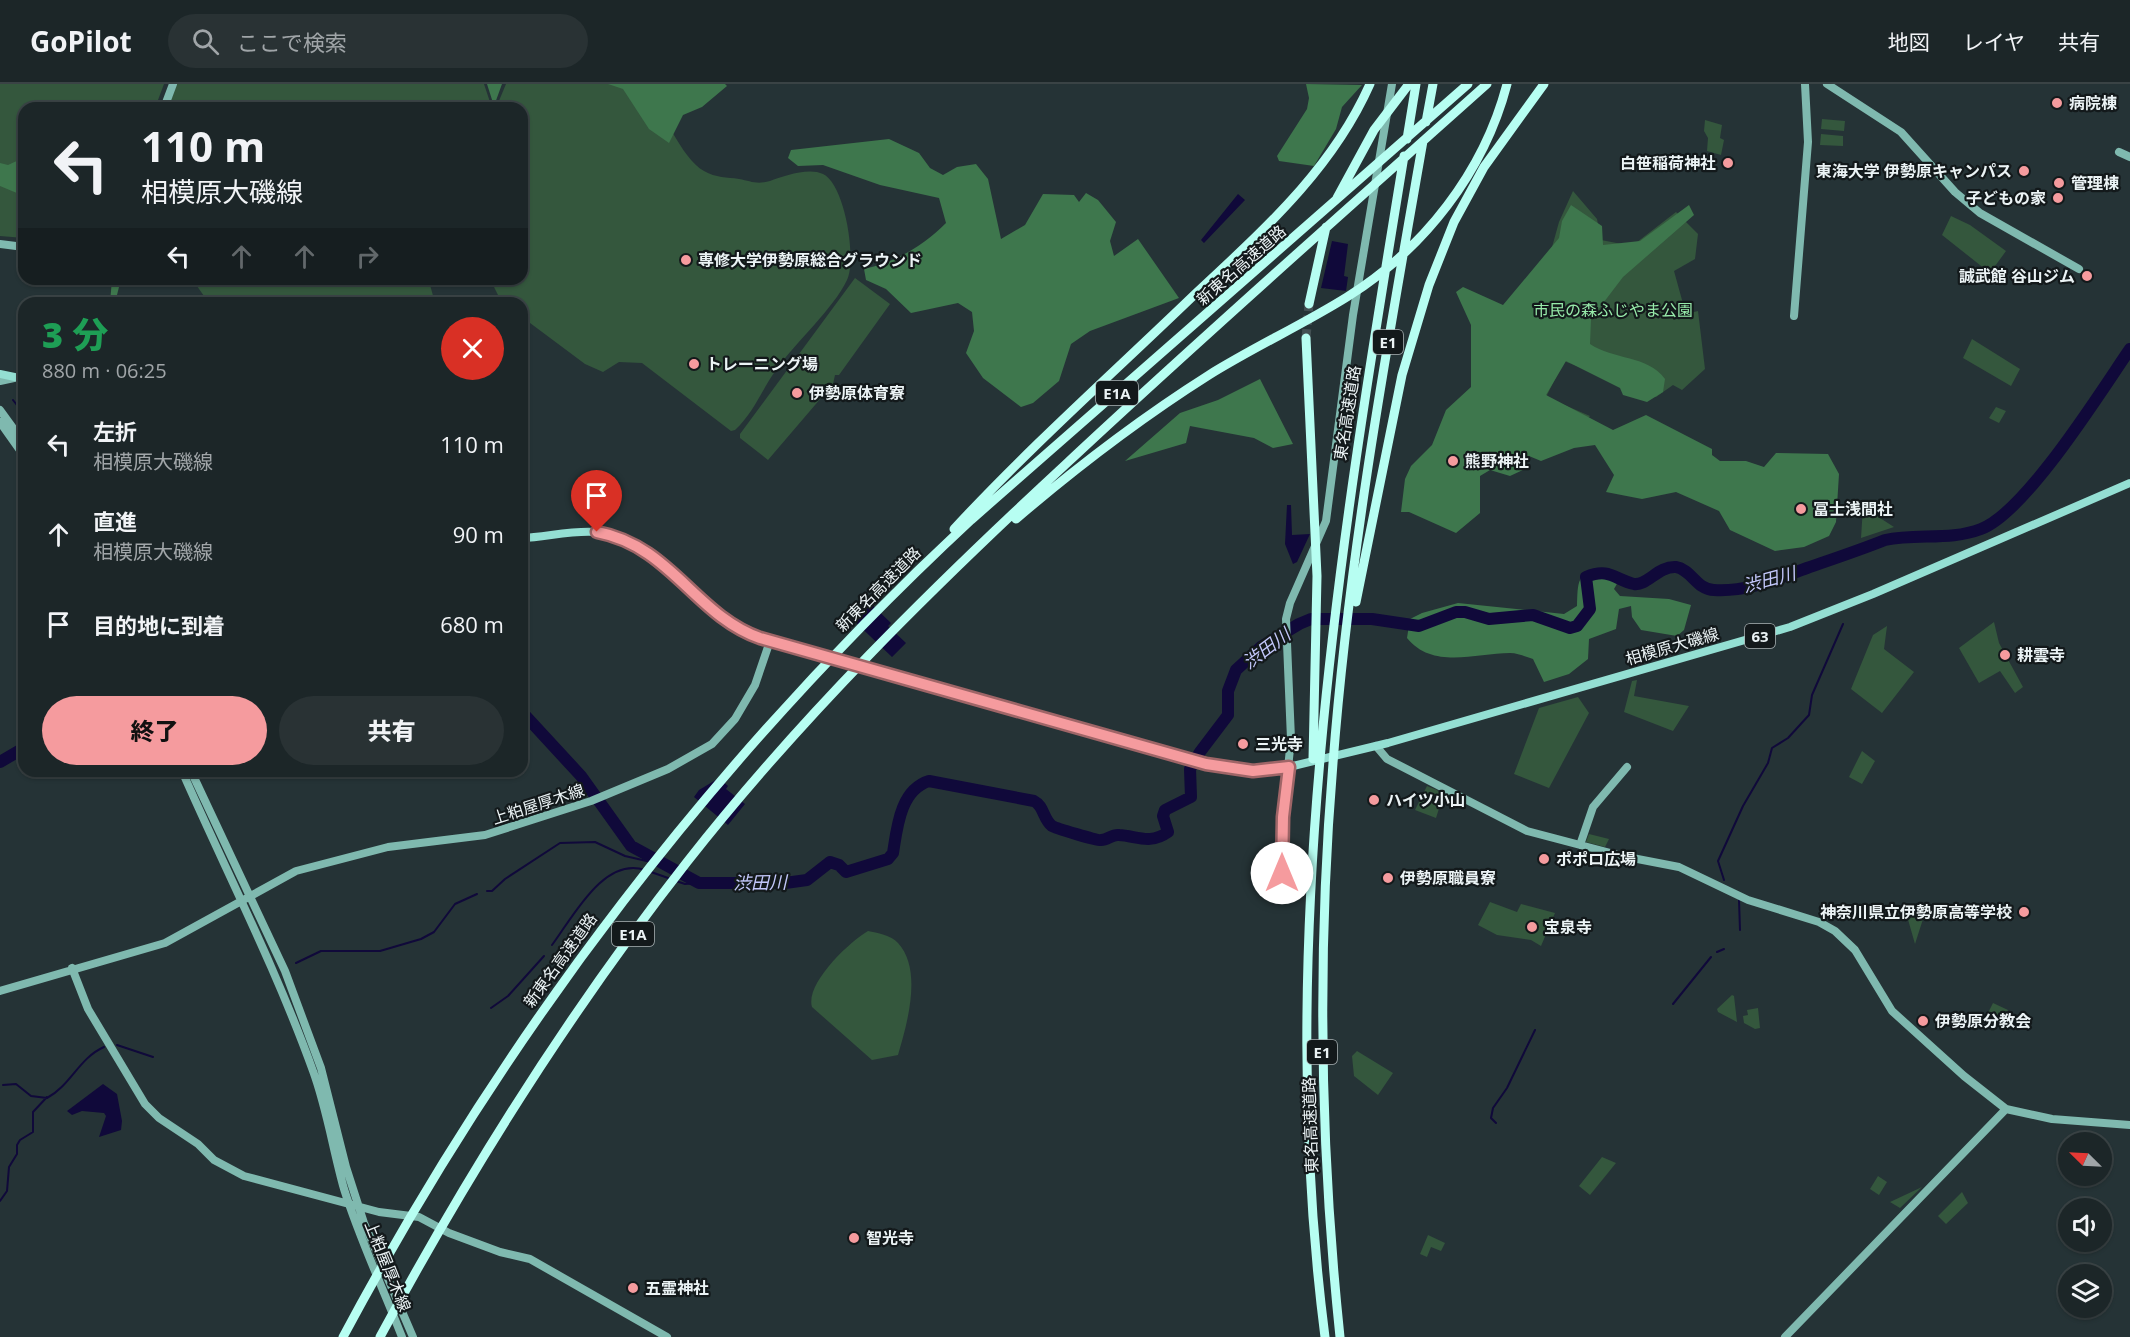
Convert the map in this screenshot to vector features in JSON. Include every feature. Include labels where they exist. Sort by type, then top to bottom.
[{"type":"highway","points":[[929,558],[1013,468],[1298,194],[1341,140],[1370,84]]},
{"type":"highway","points":[[1309,304],[1320,244],[1330,214],[1352,166],[1374,130],[1410,84]]},
{"type":"highway","name":"東名高速道路","points":[[1325,1337],[1310,1158],[1308,1075],[1316,749],[1366,389],[1416,84]]},
{"type":"highway","name":"東名高速道路","points":[[1340,1337],[1326,1169],[1322,1066],[1324,925],[1332,767],[1376,414],[1432,84]]},
{"type":"highway","name":"新東名高速道路","points":[[343,1337],[423,1193],[539,1014],[638,880],[748,748],[929,558],[1468,84]]},
{"type":"highway","name":"新東名高速道路","points":[[948,578],[1162,374],[1487,84]]},
{"type":"highway","points":[[948,578],[1020,515],[1144,418],[1237,358],[1330,308],[1388,268],[1423,235],[1449,204],[1472,169],[1491,131],[1507,84]]},
{"type":"highway","points":[[1353,602],[1390,429],[1418,316],[1454,222],[1504,136],[1544,84]]},
{"type":"highway","points":[[1306,338],[1316,518],[1316,749]]},
{"type":"highway","name":"E1A","points":[[380,1337],[460,1192],[502,1124],[622,948],[740,799],[911,614],[948,578]]},
{"type":"main road","points":[[0,374],[18,377]]},
{"type":"main road","name":"相模原大磯線","points":[[770,641],[1203,763],[1253,771],[1289,767],[1376,746],[1790,627],[1873,594],[2130,483]]},
{"type":"main road","name":"63","points":[[528,537],[592,532],[625,540],[647,552],[682,580],[724,620],[751,635],[770,641]]},
{"type":"street","points":[[166,102],[173,84]]},
{"type":"street","points":[[1282,873],[1283,817],[1291,739],[1286,619],[1296,589],[1326,521],[1353,315],[1392,84]]},
{"type":"street","points":[[1794,316],[1808,142],[1804,84]]},
{"type":"street","points":[[1827,84],[1901,132],[1955,192],[1976,210],[2079,269]]},
{"type":"street","points":[[2119,152],[2130,157]]},
{"type":"street","points":[[0,244],[18,246]]},
{"type":"street","points":[[0,381],[18,378]]},
{"type":"street","points":[[0,410],[18,435]]},
{"type":"street","points":[[0,422],[18,448]]},
{"type":"street","name":"上粕屋厚木線","points":[[0,991],[72,968],[165,943],[281,877],[315,865],[404,844],[485,835],[591,801],[668,769],[712,744],[746,704],[770,641]]},
{"type":"street","points":[[1376,746],[1387,759],[1527,831],[1679,867],[1748,900],[1805,916],[1831,928],[1855,950],[1892,1011],[1964,1076],[2006,1109],[2034,1117],[2130,1125]]},
{"type":"street","points":[[1580,845],[1593,807],[1627,767]]},
{"type":"street","name":"上粕屋厚木線","points":[[185,777],[276,975],[313,1071],[360,1225],[402,1337]]},
{"type":"street","name":"上粕屋厚木線","points":[[194,777],[285,971],[318,1058],[343,1168]]},
{"type":"street","points":[[72,968],[88,1009],[145,1104],[159,1118],[193,1140],[224,1167],[244,1176],[379,1212],[419,1217],[449,1233],[500,1252],[523,1257],[667,1337]]},
{"type":"street","points":[[1785,1337],[2006,1109]]},
{"type":"street","name":"上粕屋厚木線","points":[[360,1225],[413,1337]]},
{"type":"green space","points":[[0,84],[164,84],[157,102],[18,102],[18,238],[0,236]]},
{"type":"green space","points":[[177,84],[484,84],[490,102],[170,102]]},
{"type":"green space","points":[[487,84],[502,84],[495,102],[493,102]]},
{"type":"green space","name":"専修大学伊勢原総合グラウンド","points":[[506,84],[647,84],[687,155],[704,171],[717,176],[757,183],[811,171],[823,174],[831,181],[843,207],[850,240],[850,270],[847,280],[824,314],[776,370],[753,409],[735,430],[731,431],[642,363],[619,362],[603,372],[585,364],[528,321],[528,297],[499,297],[493,285],[528,285],[528,102],[498,102]]},
{"type":"green space","points":[[608,84],[725,84],[727,86],[702,107],[683,115],[669,143],[649,129],[623,89]]},
{"type":"green space","points":[[1306,84],[1362,85],[1342,107],[1336,129],[1314,166],[1279,161],[1277,156],[1307,109],[1309,98]]},
{"type":"green space","points":[[1822,119],[1845,121],[1844,131],[1821,129]]},
{"type":"green space","points":[[1705,120],[1722,125],[1720,138],[1724,140],[1721,155],[1707,151],[1708,138],[1704,131]]},
{"type":"green space","points":[[1821,134],[1843,136],[1843,146],[1820,145]]},
{"type":"green space","points":[[889,139],[919,153],[930,168],[943,175],[957,167],[976,164],[988,179],[1001,239],[1025,225],[1043,194],[1074,195],[1079,202],[1086,193],[1098,200],[1116,222],[1110,241],[1114,256],[1138,239],[1179,298],[1090,331],[1071,344],[1059,381],[1033,403],[1021,407],[983,378],[966,353],[974,331],[972,312],[958,303],[911,313],[886,289],[866,280],[864,269],[908,252],[946,223],[939,198],[880,185],[823,165],[798,166],[788,158],[791,150]]},
{"type":"green space","points":[[18,160],[18,194],[0,186],[0,163],[8,165]]},
{"type":"green space","name":"市民の森ふじやま公園","points":[[1573,191],[1597,219],[1601,240],[1632,246],[1676,212],[1698,234],[1695,259],[1674,271],[1682,300],[1690,313],[1698,311],[1705,369],[1682,390],[1673,385],[1656,397],[1564,361],[1547,395],[1548,398],[1590,416],[1584,423],[1479,358],[1544,276],[1559,222]]},
{"type":"green space","points":[[1571,205],[1602,226],[1603,245],[1640,241],[1689,205],[1694,215],[1623,277],[1591,319],[1590,344],[1658,371],[1665,379],[1663,392],[1647,402],[1623,395],[1620,388],[1566,361],[1546,395],[1613,430],[1646,415],[1712,449],[1712,455],[1720,461],[1746,461],[1764,467],[1776,453],[1828,454],[1839,474],[1836,522],[1829,536],[1804,547],[1775,551],[1730,530],[1719,511],[1676,492],[1642,499],[1606,492],[1614,475],[1595,445],[1574,448],[1541,461],[1529,456],[1517,459],[1525,469],[1510,476],[1490,470],[1480,476],[1480,513],[1456,533],[1409,512],[1401,512],[1405,479],[1411,466],[1432,445],[1446,410],[1471,387],[1471,325],[1456,292],[1463,287],[1503,305],[1559,238],[1562,221]]},
{"type":"green space","points":[[1951,216],[1970,225],[2006,251],[1990,273],[1942,235]]},
{"type":"green space","name":"専修大学伊勢原総合グラウンド","points":[[855,278],[890,304],[839,375],[835,375],[833,384],[768,460],[740,438],[740,434]]},
{"type":"green space","points":[[112,285],[120,285],[116,297],[110,297]]},
{"type":"green space","points":[[196,285],[430,285],[433,297],[206,297]]},
{"type":"green space","points":[[1972,339],[2020,369],[2011,386],[1963,358]]},
{"type":"green space","points":[[1260,379],[1293,444],[1273,448],[1254,438],[1190,426],[1186,443],[1125,461],[1180,413],[1218,400]]},
{"type":"green space","points":[[1996,407],[2006,411],[1999,423],[1989,418]]},
{"type":"green space","points":[[1863,507],[1894,527],[1861,538]]},
{"type":"green space","points":[[1612,570],[1618,582],[1614,589],[1620,596],[1669,599],[1691,605],[1684,630],[1677,636],[1641,630],[1632,617],[1631,606],[1619,609],[1616,629],[1589,639],[1588,659],[1569,674],[1544,682],[1533,659],[1522,655],[1510,653],[1456,658],[1442,657],[1417,648],[1407,638],[1410,619],[1422,613],[1458,603],[1564,614],[1577,606],[1580,580],[1583,576],[1588,572]]},
{"type":"green space","points":[[1994,622],[1999,643],[2023,687],[2015,693],[2000,671],[1979,683],[1959,648]]},
{"type":"green space","points":[[1887,626],[1884,649],[1914,672],[1882,713],[1851,689],[1873,635]]},
{"type":"green space","points":[[1637,680],[1634,696],[1689,706],[1673,731],[1624,712],[1632,681]]},
{"type":"green space","points":[[1578,697],[1589,713],[1549,788],[1514,774],[1539,708]]},
{"type":"green space","points":[[1862,751],[1875,761],[1862,784],[1849,777]]},
{"type":"green space","points":[[1427,786],[1437,790],[1443,796],[1436,818],[1415,810]]},
{"type":"green space","points":[[1589,834],[1609,839],[1605,847],[1586,842]]},
{"type":"green space","points":[[1490,902],[1517,912],[1521,904],[1555,913],[1541,946],[1531,940],[1497,935],[1478,925]]},
{"type":"green space","points":[[1914,913],[1924,916],[1915,944],[1907,916]]},
{"type":"green space","points":[[868,931],[888,936],[898,943],[906,954],[911,982],[909,1013],[898,1055],[872,1060],[812,1007],[815,987],[830,965],[850,944]]},
{"type":"green space","points":[[1732,995],[1737,1022],[1718,1012],[1717,1009]]},
{"type":"green space","points":[[1993,1003],[2008,1010],[2000,1026],[1985,1019]]},
{"type":"green space","points":[[1758,1008],[1760,1028],[1755,1029],[1744,1023],[1743,1016],[1748,1015],[1747,1010]]},
{"type":"green space","points":[[1357,1051],[1393,1073],[1378,1095],[1354,1076],[1352,1056]]},
{"type":"green space","points":[[1602,1157],[1616,1163],[1590,1195],[1579,1186]]},
{"type":"green space","points":[[1878,1176],[1887,1182],[1879,1195],[1870,1189]]},
{"type":"green space","points":[[1922,1187],[1900,1208],[1890,1202]]},
{"type":"green space","points":[[1962,1192],[1968,1203],[1946,1224],[1938,1216]]},
{"type":"green space","points":[[1428,1235],[1445,1243],[1441,1251],[1431,1247],[1427,1257],[1420,1254]]},
{"type":"shaded area","points":[[1238,194],[1245,200],[1204,243],[1201,240]]},
{"type":"shaded area","points":[[1332,241],[1348,244],[1344,276],[1348,277],[1346,291],[1321,288]]},
{"type":"shaded area","points":[[1287,505],[1291,505],[1292,535],[1310,534],[1297,562],[1293,564],[1285,544]]},
{"type":"shaded area","points":[[866,599],[891,623],[888,626],[906,643],[892,657],[849,616]]},
{"type":"shaded area","points":[[719,778],[728,786],[726,789],[745,804],[728,825],[694,797],[699,790]]},
{"type":"shaded area","points":[[103,1084],[117,1094],[122,1121],[121,1130],[99,1137],[106,1116],[104,1113],[82,1111],[72,1115],[67,1111]]},
{"type":"waterway","name":"渋田川","points":[[528,719],[581,776],[631,846],[699,883],[785,883],[807,880],[830,862],[839,865],[846,872],[888,859],[893,853],[906,801],[919,786],[929,781],[1034,801],[1040,806],[1052,826],[1092,839],[1103,840],[1117,835],[1144,839],[1155,838],[1168,832],[1163,816],[1165,810],[1191,797],[1190,769],[1228,715],[1228,691],[1236,670],[1261,647],[1299,624],[1311,619],[1372,619],[1419,626],[1456,612],[1465,612],[1489,619],[1533,615],[1570,628],[1577,626],[1590,609],[1586,577],[1594,574],[1612,575],[1627,582],[1639,584],[1664,570],[1676,567],[1686,571],[1708,589],[1739,589],[1773,580],[1885,540],[1969,533],[1999,518],[2019,500],[2062,448],[2130,349]]},
{"type":"waterway","points":[[13,400],[18,406]]},
{"type":"waterway","points":[[1724,880],[1718,861],[1743,806],[1768,763],[1772,748],[1788,738],[1809,715],[1812,695],[1843,624]]},
{"type":"waterway","name":"渋田川","points":[[0,762],[18,752]]},
{"type":"waterway","points":[[487,891],[492,891],[505,879],[560,843],[595,842],[625,856],[651,862]]},
{"type":"waterway","points":[[552,945],[580,905],[603,880],[616,872],[630,868],[645,870]]},
{"type":"waterway","points":[[651,872],[671,879]]},
{"type":"waterway","points":[[676,881],[685,884],[699,883]]},
{"type":"waterway","points":[[296,963],[321,951],[380,951],[421,939],[434,932],[455,904],[477,894]]},
{"type":"waterway","points":[[1739,900],[1740,930]]},
{"type":"waterway","points":[[1717,952],[1724,949]]},
{"type":"waterway","points":[[491,1008],[508,996],[544,956]]},
{"type":"waterway","points":[[1673,1004],[1711,957]]},
{"type":"waterway","points":[[1496,1123],[1491,1118],[1493,1108],[1507,1088],[1535,1030]]},
{"type":"waterway","points":[[117,1045],[153,1057]]},
{"type":"waterway","points":[[3,1085],[16,1084],[31,1096],[47,1098],[63,1086],[88,1058],[104,1047]]},
{"type":"waterway","points":[[0,1201],[7,1191],[9,1167],[17,1154],[17,1145],[20,1140],[33,1132],[33,1112],[47,1097]]},
{"type":"tunnel","points":[[1306,338],[1309,304]]},
{"type":"place","name":"病院棟","points":[[2057,103]]},
{"type":"place","name":"白笹稲荷神社","points":[[1728,163]]},
{"type":"place","name":"東海大学 伊勢原キャンパス","points":[[2024,171]]},
{"type":"place","name":"管理棟","points":[[2059,183]]},
{"type":"place","name":"子どもの家","points":[[2058,198]]},
{"type":"place","name":"専修大学伊勢原総合グラウンド","points":[[686,260]]},
{"type":"place","name":"誠武館 谷山ジム","points":[[2087,276]]},
{"type":"place","name":"トレーニング場","points":[[694,364]]},
{"type":"place","name":"伊勢原体育寮","points":[[797,393]]},
{"type":"place","name":"熊野神社","points":[[1453,461]]},
{"type":"place","name":"冨士浅間社","points":[[1801,509]]},
{"type":"place","name":"耕雲寺","points":[[2005,655]]},
{"type":"place","name":"三光寺","points":[[1243,744]]},
{"type":"place","name":"ハイツ小山","points":[[1374,800]]},
{"type":"place","name":"ポポロ広場","points":[[1544,859]]},
{"type":"place","name":"伊勢原職員寮","points":[[1388,878]]},
{"type":"place","name":"神奈川県立伊勢原高等学校","points":[[2024,912]]},
{"type":"place","name":"宝泉寺","points":[[1532,927]]},
{"type":"place","name":"伊勢原分教会","points":[[1923,1021]]},
{"type":"place","name":"智光寺","points":[[854,1238]]},
{"type":"place","name":"五霊神社","points":[[633,1288]]},
{"type":"route","points":[[597,532],[616,536],[647,552],[682,580],[724,620],[751,635],[1206,764],[1253,771],[1289,767],[1283,817],[1282,873]]}]
